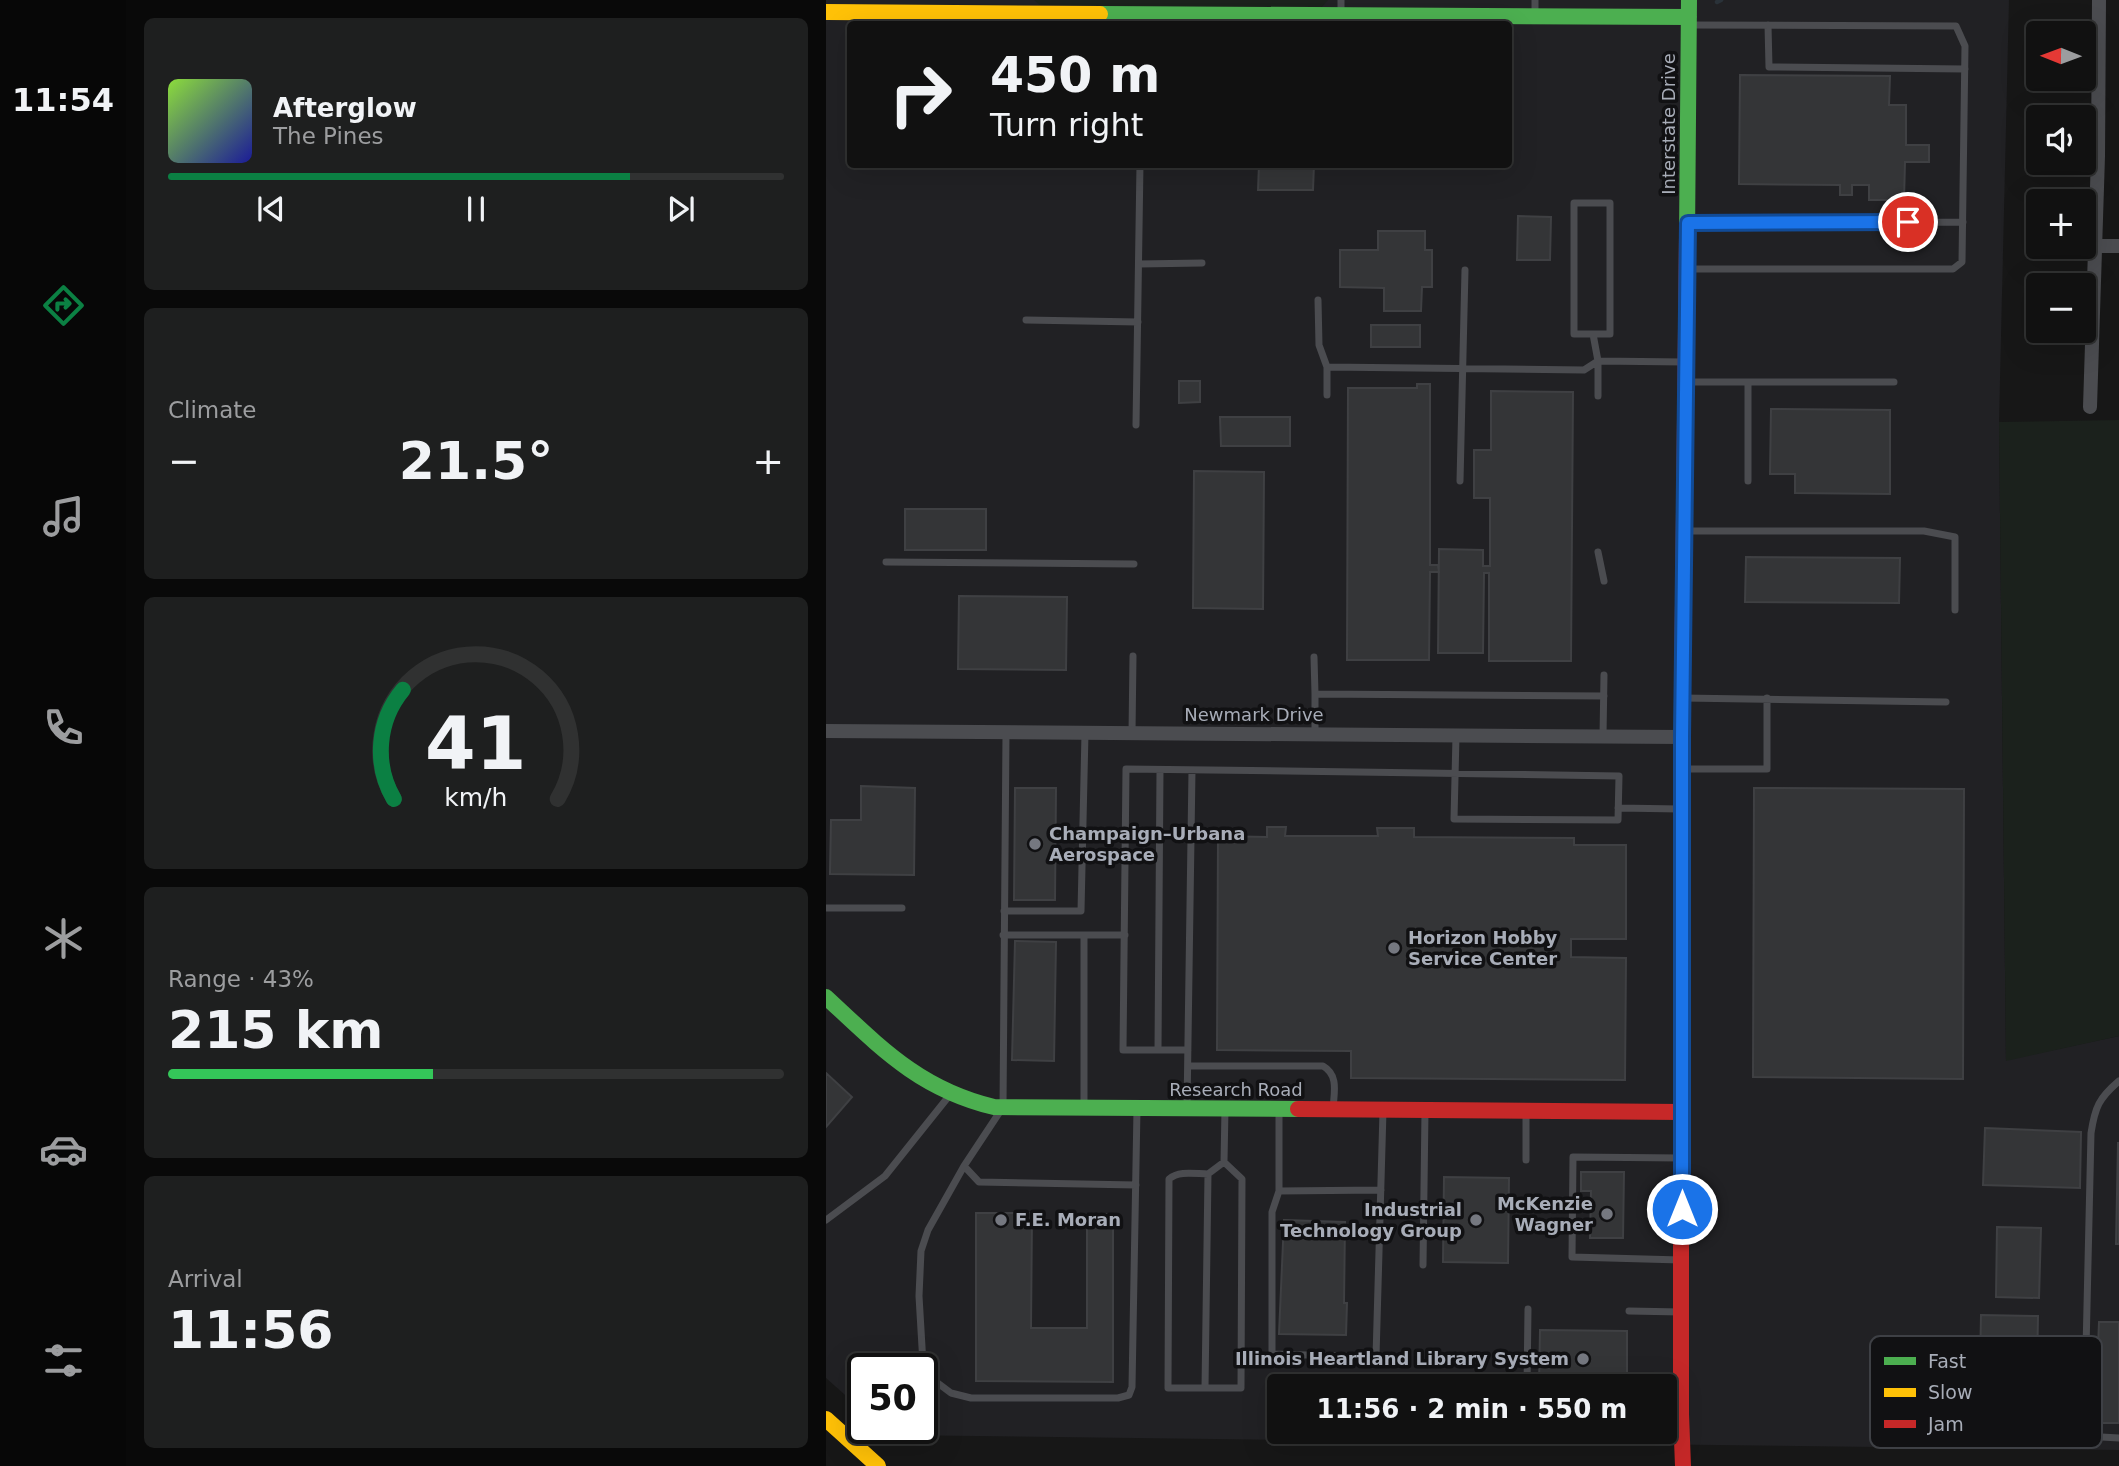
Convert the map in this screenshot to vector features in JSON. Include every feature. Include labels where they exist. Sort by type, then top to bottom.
[{"type":"main road","name":"Interstate Drive","points":[[1683,1466],[1682,737],[1689,0]]},
{"type":"main road","points":[[826,12],[899,6],[1023,7],[1139,19],[1341,8],[1689,21]]},
{"type":"main road","name":"Research Road","points":[[826,997],[917,1077],[949,1095],[975,1104],[1003,1107],[1137,1109],[1682,1112]]},
{"type":"main road","points":[[826,1419],[878,1466]]},
{"type":"street","points":[[2099,0],[2096,246],[2119,246]]},
{"type":"street","points":[[2090,407],[2096,259]]},
{"type":"street","name":"Newmark Drive","points":[[826,731],[1682,737]]},
{"type":"lane","points":[[1535,0],[1535,17]]},
{"type":"lane","points":[[1687,269],[1953,269],[1962,262],[1965,69],[1965,46],[1956,26],[1768,25],[1689,21]]},
{"type":"lane","points":[[1768,25],[1769,67],[1965,69]]},
{"type":"lane","points":[[1136,425],[1140,168]]},
{"type":"lane","points":[[1574,203],[1610,203],[1610,334],[1593,334],[1574,334],[1574,203]]},
{"type":"lane","points":[[1688,223],[1963,222]]},
{"type":"lane","points":[[1139,264],[1202,263]]},
{"type":"lane","points":[[1460,481],[1465,270]]},
{"type":"lane","points":[[1318,300],[1319,345],[1327,367],[1327,395]]},
{"type":"lane","points":[[1026,320],[1138,322]]},
{"type":"lane","points":[[1593,334],[1598,361],[1598,396]]},
{"type":"lane","points":[[1327,367],[1584,370],[1598,361],[1686,362]]},
{"type":"lane","points":[[1748,382],[1748,481]]},
{"type":"lane","points":[[1686,383],[1894,382]]},
{"type":"lane","points":[[1684,531],[1924,531],[1955,537],[1955,610]]},
{"type":"lane","points":[[1598,552],[1604,581]]},
{"type":"lane","points":[[886,562],[1134,565]]},
{"type":"lane","points":[[1132,733],[1133,656]]},
{"type":"lane","points":[[1314,657],[1315,734]]},
{"type":"lane","points":[[1603,737],[1604,675]]},
{"type":"lane","points":[[1315,694],[1604,696]]},
{"type":"lane","points":[[1683,698],[1946,702]]},
{"type":"lane","points":[[1682,769],[1767,769],[1767,698]]},
{"type":"lane","points":[[1006,733],[1003,1107],[964,1166],[928,1230],[921,1251],[919,1307],[923,1364],[934,1381],[951,1393],[971,1398],[1118,1398],[1129,1395],[1132,1387],[1137,1109]]},
{"type":"lane","points":[[1004,911],[1081,911],[1085,733]]},
{"type":"lane","points":[[1188,1050],[1123,1050],[1126,769],[1160,769],[1192,770],[1455,774],[1619,776],[1618,820],[1454,819],[1455,774],[1456,736]]},
{"type":"lane","points":[[1158,1050],[1160,769]]},
{"type":"lane","points":[[1187,1109],[1192,770]]},
{"type":"lane","points":[[1618,808],[1682,809]]},
{"type":"lane","points":[[826,908],[902,908]]},
{"type":"lane","points":[[1003,935],[1125,935]]},
{"type":"lane","points":[[1084,935],[1084,1108]]},
{"type":"lane","points":[[1188,1066],[1323,1066],[1332,1071],[1334,1077],[1333,1110]]},
{"type":"lane","points":[[2086,1336],[2091,1133],[2094,1110],[2104,1094],[2119,1081]]},
{"type":"lane","points":[[826,1220],[885,1176],[949,1095]]},
{"type":"lane","points":[[1224,1162],[1208,1174],[1174,1174],[1170,1179],[1168,1388],[1241,1388],[1242,1179],[1224,1162],[1225,1109]]},
{"type":"lane","points":[[1279,1110],[1279,1191],[1272,1212],[1272,1354],[1376,1357],[1383,1110]]},
{"type":"lane","points":[[1423,1265],[1425,1111]]},
{"type":"lane","points":[[1525,1111],[1526,1160]]},
{"type":"lane","points":[[1682,1158],[1573,1157],[1572,1257],[1682,1260]]},
{"type":"lane","points":[[964,1166],[979,1182],[1136,1185]]},
{"type":"lane","points":[[1205,1388],[1208,1174]]},
{"type":"lane","points":[[1279,1191],[1381,1189]]},
{"type":"lane","points":[[1527,1374],[1528,1309]]},
{"type":"lane","points":[[1629,1311],[1681,1312]]},
{"type":"shaded area","points":[[826,0],[2009,0],[1999,422],[2006,1060],[2119,1036],[2119,1450],[1955,1448],[2102,1448],[2102,1336],[1870,1336],[1870,1447],[1628,1444],[1677,1444],[1677,1374],[1267,1374],[1267,1440],[938,1436],[938,1353],[847,1353],[847,1397],[826,1378]]},
{"type":"shaded area","points":[[1034,0],[1328,0],[1321,8],[1040,5]]},
{"type":"shaded area","points":[[2119,420],[2119,1036],[2006,1061],[1999,422]]},
{"type":"building","points":[[1740,75],[1890,76],[1889,105],[1906,105],[1906,145],[1929,145],[1929,162],[1905,162],[1904,200],[1869,200],[1869,185],[1852,185],[1852,195],[1840,195],[1840,185],[1739,184]]},
{"type":"building","points":[[1259,168],[1314,168],[1313,190],[1258,190]]},
{"type":"building","points":[[1518,216],[1551,217],[1550,260],[1517,260]]},
{"type":"building","points":[[1378,231],[1425,231],[1425,250],[1432,250],[1432,287],[1422,287],[1421,311],[1384,311],[1384,288],[1340,287],[1340,250],[1378,250]]},
{"type":"building","points":[[1371,325],[1420,325],[1420,347],[1371,347]]},
{"type":"building","points":[[1179,381],[1200,381],[1200,402],[1179,403]]},
{"type":"building","points":[[1417,384],[1430,384],[1430,565],[1438,565],[1439,572],[1430,572],[1429,660],[1347,660],[1348,388],[1417,388]]},
{"type":"building","points":[[1491,391],[1573,392],[1571,661],[1489,661],[1489,573],[1484,573],[1483,653],[1438,653],[1439,549],[1483,550],[1483,566],[1490,566],[1490,498],[1474,498],[1474,450],[1491,450]]},
{"type":"building","points":[[1771,409],[1890,410],[1890,494],[1795,493],[1795,474],[1770,474]]},
{"type":"building","points":[[1220,417],[1290,417],[1290,446],[1221,446]]},
{"type":"building","points":[[1194,471],[1264,472],[1263,609],[1193,608]]},
{"type":"building","points":[[905,509],[986,509],[986,550],[905,550]]},
{"type":"building","points":[[1746,557],[1900,558],[1899,603],[1745,602]]},
{"type":"building","points":[[959,596],[1067,597],[1066,670],[958,669]]},
{"type":"building","points":[[861,786],[915,788],[914,875],[830,874],[831,820],[861,820]]},
{"type":"building","name":"Champaign–Urbana Aerospace","points":[[1015,788],[1056,788],[1055,900],[1014,900]]},
{"type":"building","points":[[1754,788],[1964,789],[1963,1079],[1753,1077]]},
{"type":"building","name":"Horizon Hobby Service Center","points":[[1267,827],[1286,827],[1285,836],[1378,836],[1377,828],[1414,828],[1414,837],[1574,838],[1574,845],[1626,845],[1626,939],[1571,939],[1571,957],[1626,958],[1625,1080],[1351,1078],[1351,1051],[1217,1050],[1218,836],[1267,837]]},
{"type":"building","points":[[1015,941],[1056,942],[1054,1061],[1012,1060]]},
{"type":"building","points":[[826,1073],[852,1097],[826,1127]]},
{"type":"building","points":[[1985,1128],[2081,1132],[2080,1188],[1983,1185]]},
{"type":"building","points":[[2118,1143],[2119,1244],[2116,1244]]},
{"type":"building","name":"McKenzie Wagner","points":[[1581,1172],[1624,1172],[1623,1238],[1590,1238],[1591,1191],[1581,1191]]},
{"type":"building","name":"Industrial Technology Group","points":[[1444,1177],[1509,1178],[1508,1263],[1443,1262]]},
{"type":"building","points":[[976,1213],[1032,1213],[1031,1328],[1087,1328],[1087,1214],[1113,1214],[1113,1382],[976,1381]]},
{"type":"building","points":[[1284,1220],[1345,1222],[1346,1335],[1279,1334]]},
{"type":"building","points":[[1997,1227],[2041,1228],[2039,1298],[1996,1297]]},
{"type":"building","points":[[1981,1315],[2038,1316],[2038,1336],[1981,1336]]},
{"type":"building","points":[[2099,1322],[2119,1322],[2119,1423],[2102,1423],[2102,1336],[2098,1336]]},
{"type":"building","name":"Illinois Heartland Library System","points":[[1540,1330],[1627,1331],[1627,1374],[1539,1374]]},
{"type":"waterway","points":[[1717,2],[1721,0]]},
{"type":"traffic: fast","points":[[1687,237],[1689,0]]},
{"type":"traffic: fast","points":[[1100,14],[1689,17]]},
{"type":"traffic: fast","points":[[1681,1135],[1682,694]]},
{"type":"traffic: fast","points":[[826,997],[902,1064],[944,1089],[994,1107],[1298,1109]]},
{"type":"traffic: slow","points":[[826,12],[1100,14]]},
{"type":"traffic: slow","points":[[826,1419],[878,1466]]},
{"type":"traffic: jam","points":[[1682,694],[1687,237]]},
{"type":"traffic: jam","points":[[1298,1109],[1682,1112]]},
{"type":"traffic: jam","points":[[1681,1135],[1683,1466]]},
{"type":"place","name":"Champaign–Urbana Aerospace","points":[[1035,844]]},
{"type":"place","name":"Horizon Hobby Service Center","points":[[1394,948]]},
{"type":"place","name":"McKenzie Wagner","points":[[1607,1214]]},
{"type":"place","name":"F.E. Moran","points":[[1001,1220]]},
{"type":"place","name":"Industrial Technology Group","points":[[1476,1220]]},
{"type":"place","name":"Illinois Heartland Library System","points":[[1583,1359]]},
{"type":"route","points":[[1682,1209],[1682,737],[1688,223],[1908,222]]}]
